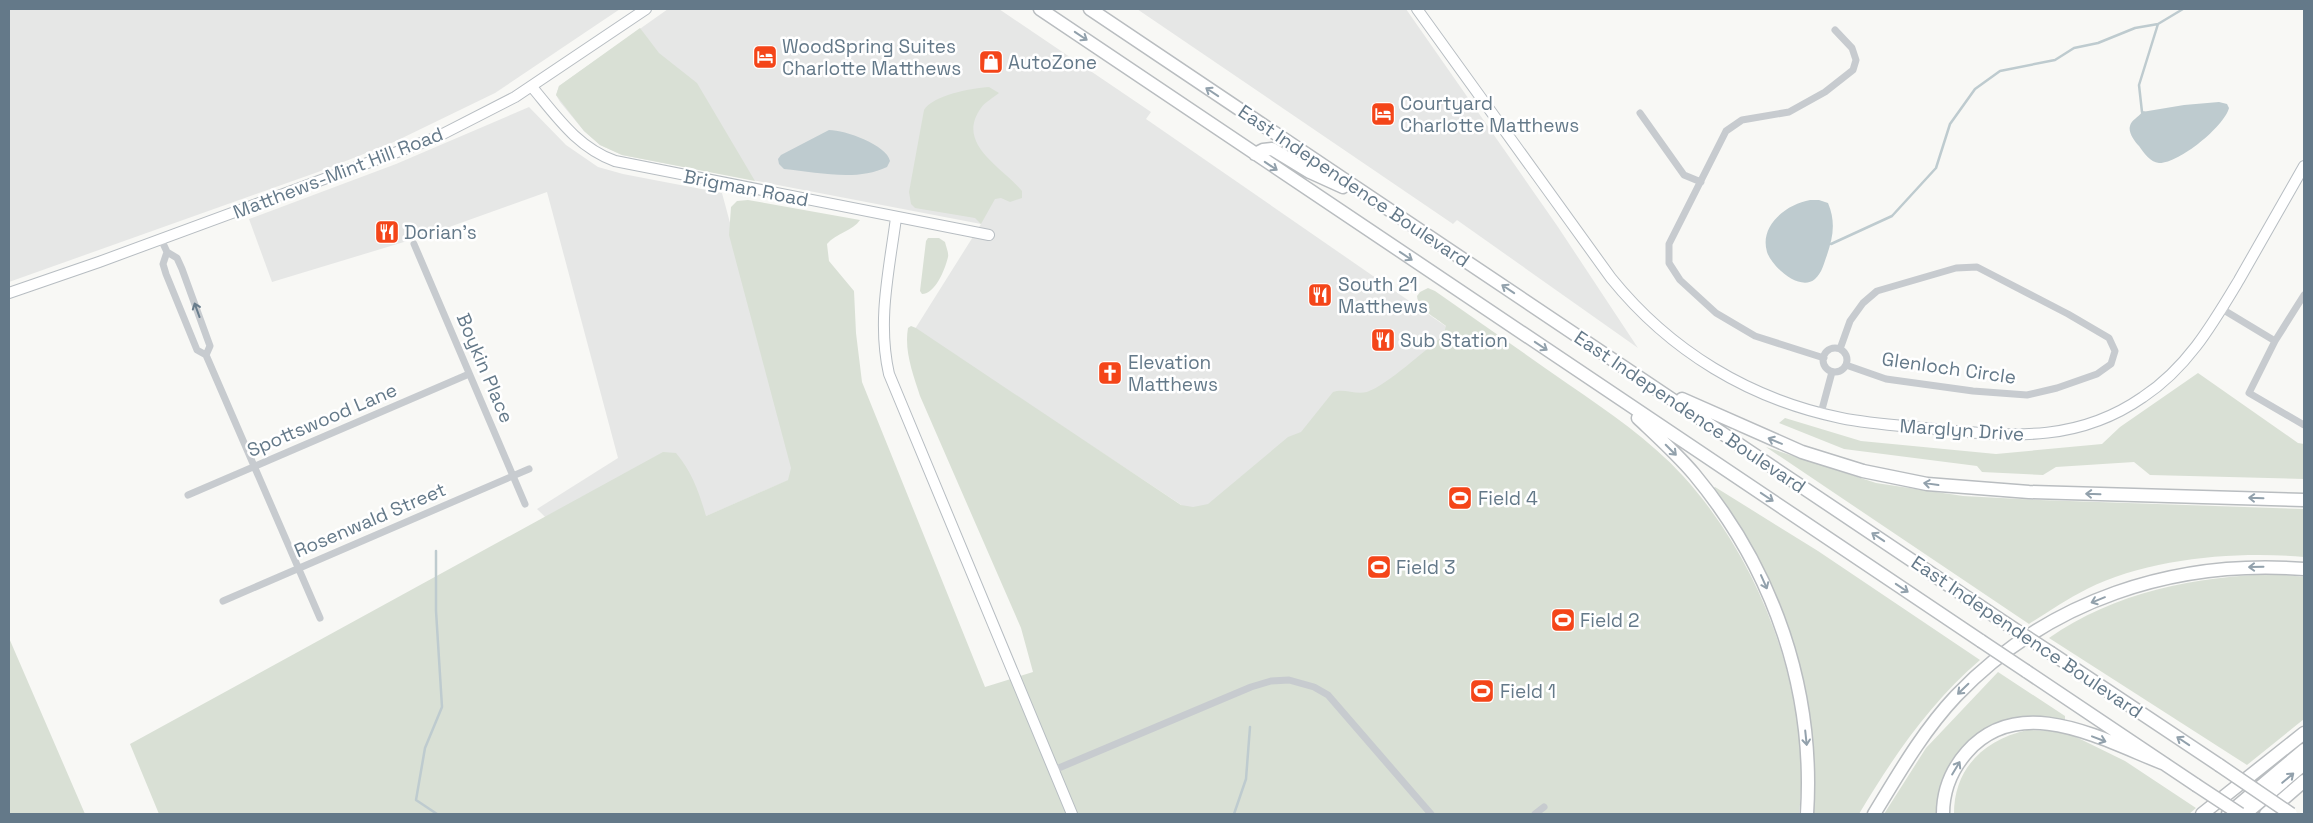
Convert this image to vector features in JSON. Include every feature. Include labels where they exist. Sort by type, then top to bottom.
[{"type":"highway","name":"East Independence Boulevard","points":[[1040,9],[2240,814]]},
{"type":"highway","name":"East Independence Boulevard","points":[[1090,9],[2292,814]]},
{"type":"highway","points":[[1255,154],[1267,149],[1277,151],[1310,172],[1379,203]]},
{"type":"highway","points":[[1650,385],[1802,452],[1862,471],[1927,484],[2029,492],[2304,500]]},
{"type":"highway","points":[[1610,392],[1693,473],[1730,522],[1760,574],[1783,627],[1798,684],[1807,742],[1807,814]]},
{"type":"highway","points":[[1874,814],[1917,745],[1956,696],[2003,654],[2057,619],[2115,592],[2177,575],[2240,567],[2304,569]]},
{"type":"highway","points":[[1943,814],[1947,787],[1962,758],[1987,735],[2018,724],[2041,722],[2063,726],[2166,764]]},
{"type":"highway","points":[[2202,814],[2304,733]]},
{"type":"highway","points":[[2228,814],[2304,750]]},
{"type":"highway","points":[[2245,814],[2304,764]]},
{"type":"highway","points":[[2266,814],[2304,781]]},
{"type":"street","name":"Matthews-Mint Hill Road","points":[[9,293],[435,138],[482,116],[532,86],[646,9]]},
{"type":"street","name":"Marglyn Drive","points":[[1417,9],[1611,278],[1636,308],[1682,348],[1714,370],[1756,392],[1792,406],[1874,423],[2016,436],[2041,434],[2074,428],[2104,418],[2142,398],[2172,374],[2189,357],[2222,309],[2304,166]]},
{"type":"street","points":[[1824,358],[1756,336],[1716,313],[1680,280],[1669,263],[1669,244],[1726,131],[1742,120],[1790,112],[1824,92],[1853,70],[1856,60],[1852,48],[1835,30]]},
{"type":"street","name":"Brigman Road","points":[[532,86],[574,137],[591,151],[615,161],[989,235]]},
{"type":"street","points":[[1640,113],[1684,175],[1701,182]]},
{"type":"street","points":[[896,218],[883,317],[884,346],[889,374],[1072,814]]},
{"type":"street","points":[[161,239],[167,252],[177,258],[182,269],[210,346],[206,355]]},
{"type":"street","name":"Boykin Place","points":[[414,244],[525,504]]},
{"type":"street","points":[[167,252],[164,264],[166,274],[197,350],[206,355],[320,618]]},
{"type":"street","name":"Glenloch Circle","points":[[1840,349],[1850,321],[1863,302],[1877,291],[1956,268],[1977,267],[2068,314],[2109,338],[2115,351],[2111,364],[2098,374],[2057,388],[2027,395],[1973,391],[1886,379],[1846,365]]},
{"type":"street","points":[[2304,295],[2275,342],[2249,393],[2304,425]]},
{"type":"street","points":[[2222,309],[2275,342]]},
{"type":"street","points":[[1840,349],[1846,356],[1846,365],[1841,370],[1832,372],[1825,366],[1824,358],[1830,350],[1840,349]]},
{"type":"street","points":[[1821,413],[1832,372]]},
{"type":"street","name":"Spottswood Lane","points":[[188,495],[469,374]]},
{"type":"street","name":"Rosenwald Street","points":[[223,601],[529,469]]},
{"type":"street","points":[[1054,770],[1251,686],[1271,681],[1289,680],[1314,687],[1335,701],[1431,814]]},
{"type":"street","points":[[1535,814],[1544,807]]},
{"type":"shaded area","points":[[9,9],[620,9],[495,93],[394,142],[318,172],[9,282]]},
{"type":"shaded area","points":[[668,9],[999,9],[1151,112],[1146,119],[1457,334],[1201,518],[915,329],[981,224],[622,155],[600,145],[584,131],[556,95],[559,86]]},
{"type":"shaded area","points":[[1137,9],[1406,9],[1558,227],[1638,348],[1457,220],[1453,224]]},
{"type":"shaded area","points":[[640,28],[659,53],[697,83],[755,181],[622,155],[600,145],[584,131],[556,95],[559,86]]},
{"type":"shaded area","points":[[989,87],[999,93],[981,108],[974,121],[974,133],[977,144],[993,164],[1022,191],[1022,198],[1010,202],[1001,198],[995,199],[981,224],[975,218],[915,208],[911,204],[909,192],[924,110],[944,96]]},
{"type":"shaded area","points":[[2219,102],[2227,104],[2229,108],[2219,125],[2188,151],[2167,162],[2159,163],[2150,159],[2135,142],[2131,134],[2130,128],[2133,120],[2142,112],[2184,105]]},
{"type":"shaded area","points":[[529,107],[566,145],[598,167],[623,174],[722,193],[798,476],[594,565],[537,509],[618,458],[547,192],[427,235],[272,282],[249,219],[396,164]]},
{"type":"shaded area","points":[[829,130],[855,136],[874,144],[887,155],[890,161],[887,167],[875,172],[836,175],[784,169],[779,164],[778,159],[781,155]]},
{"type":"shaded area","points":[[748,200],[860,220],[853,227],[827,244],[829,261],[854,291],[856,333],[862,382],[985,687],[1033,672],[1021,628],[920,396],[908,354],[908,328],[911,326],[916,328],[1181,505],[1193,507],[1208,504],[1288,437],[1301,432],[1333,392],[1363,393],[1375,388],[1395,375],[1443,336],[1446,326],[1428,313],[1418,301],[1417,296],[1420,292],[1428,288],[1435,291],[1628,427],[1657,450],[1683,476],[1711,510],[1736,548],[1758,590],[1776,634],[1789,679],[1798,725],[1801,770],[1799,814],[159,814],[130,744],[663,452],[676,453],[682,460],[701,499],[706,516],[788,480],[791,468],[729,235],[731,207],[737,201]]},
{"type":"shaded area","points":[[1810,200],[1828,203],[1833,229],[1824,265],[1819,274],[1809,282],[1802,282],[1780,271],[1767,252],[1766,242],[1767,233],[1777,217],[1792,206]]},
{"type":"shaded area","points":[[928,238],[939,238],[945,242],[948,255],[942,274],[935,286],[927,293],[922,294],[920,291],[926,241]]},
{"type":"shaded area","points":[[2198,373],[2298,443],[2304,444],[2304,479],[2150,475],[2134,462],[2056,467],[2043,475],[1982,472],[1977,466],[1844,449],[1779,423],[1785,418],[1861,441],[1996,454],[2102,444],[2120,427]]},
{"type":"shaded area","points":[[1766,447],[1876,483],[1963,496],[2304,509],[2304,557],[2278,555],[2222,556],[2194,559],[2138,570],[2111,578],[2087,589],[2029,624]]},
{"type":"shaded area","points":[[1715,487],[1818,551],[1980,660],[1945,694],[1914,732],[1885,772],[1859,814],[1813,814],[1814,768],[1810,725],[1804,683],[1793,642],[1779,603],[1761,564],[1738,526],[1712,489]]},
{"type":"shaded area","points":[[2276,574],[2304,577],[2304,719],[2247,765],[2049,638],[2074,622],[2101,609],[2157,590],[2216,578]]},
{"type":"shaded area","points":[[9,638],[85,814],[9,814]]},
{"type":"shaded area","points":[[1998,672],[2065,716],[2065,720],[2036,717],[1969,746],[1941,814],[1884,814],[1926,748]]},
{"type":"shaded area","points":[[2027,730],[2057,731],[2072,735],[2125,761],[2196,808],[2189,814],[1954,814],[1955,798],[1959,783],[1974,758],[1997,741]]},
{"type":"waterway","points":[[1831,244],[1892,216],[1936,168],[1950,124],[1975,89],[2000,71],[2055,60],[2074,48],[2098,43],[2135,28],[2158,24],[2183,9]]},
{"type":"waterway","points":[[2145,113],[2142,112],[2139,85],[2158,24]]},
{"type":"waterway","points":[[436,551],[436,611],[442,707],[425,748],[416,800],[437,814]]},
{"type":"waterway","points":[[1234,814],[1246,779],[1250,727]]},
{"type":"place","name":"WoodSpring Suites Charlotte Matthews","points":[[765,57]]},
{"type":"place","name":"AutoZone","points":[[991,62]]},
{"type":"place","name":"Courtyard Charlotte Matthews","points":[[1383,114]]},
{"type":"place","name":"Dorian's","points":[[387,232]]},
{"type":"place","name":"South 21 Matthews","points":[[1320,295]]},
{"type":"place","name":"Sub Station","points":[[1383,340]]},
{"type":"place","name":"Elevation Matthews","points":[[1110,373]]},
{"type":"place","name":"Field 4","points":[[1460,498]]},
{"type":"place","name":"Field 3","points":[[1379,567]]},
{"type":"place","name":"Field 2","points":[[1563,620]]},
{"type":"place","name":"Field 1","points":[[1482,691]]}]
